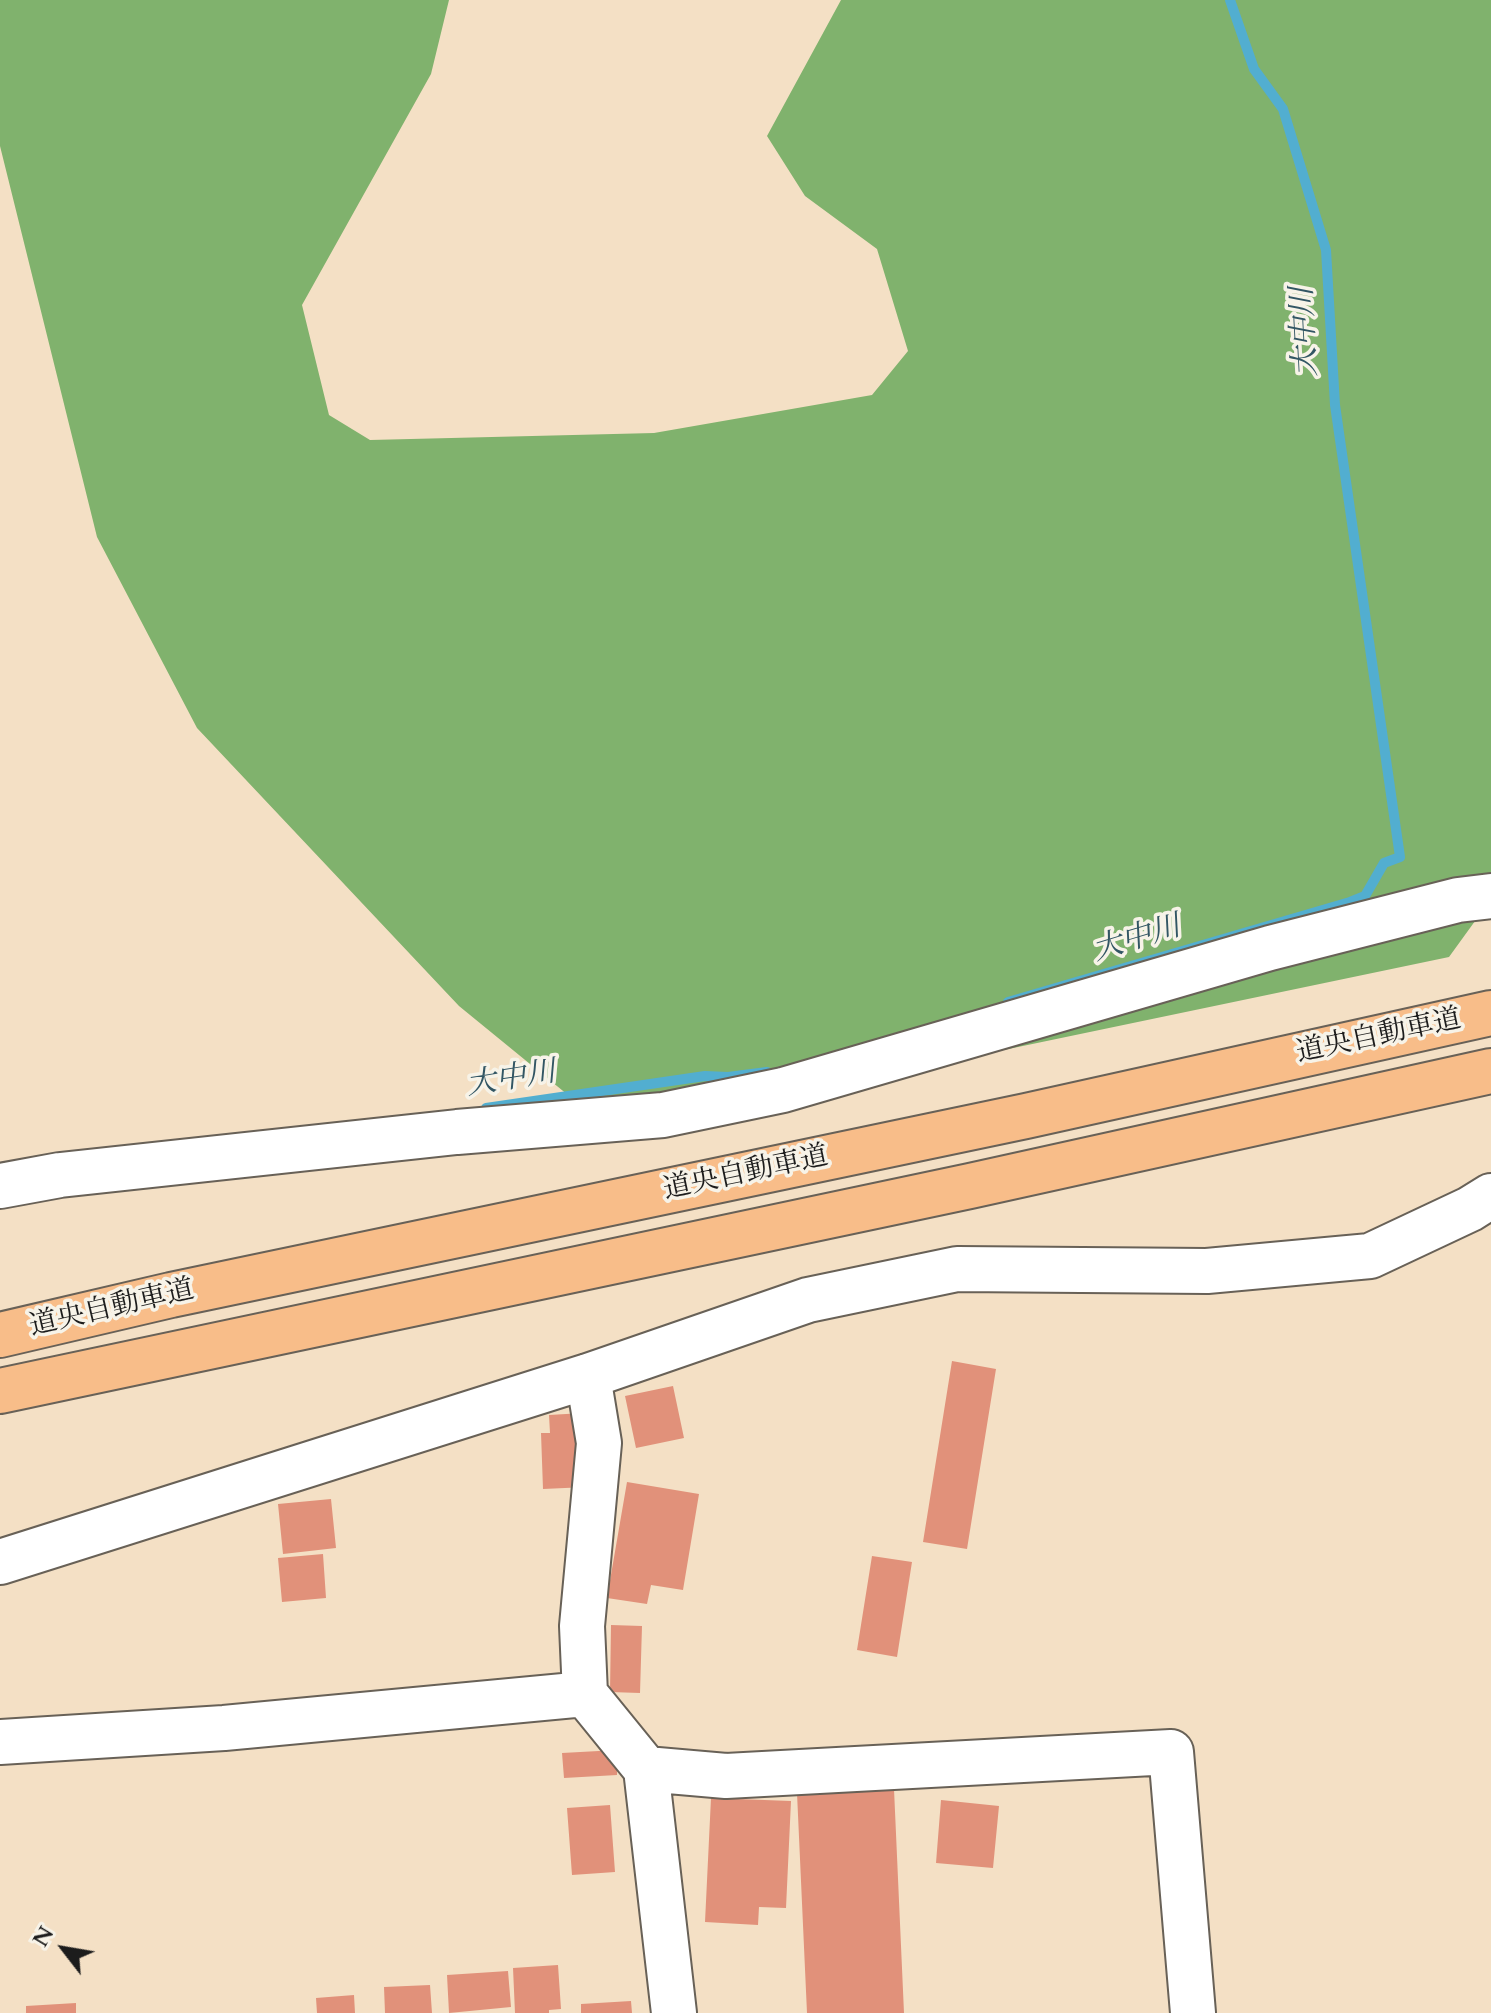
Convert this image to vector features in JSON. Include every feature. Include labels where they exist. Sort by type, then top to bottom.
[{"type":"highway","name":"道央自動車道","points":[[0,1335],[171,1295],[1026,1116],[1491,1013]]},
{"type":"highway","name":"道央自動車道","points":[[0,1391],[970,1186],[1491,1071]]},
{"type":"street","points":[[0,1186],[60,1175],[457,1132],[663,1115],[783,1090],[1270,948],[1458,900],[1491,896]]},
{"type":"street","points":[[0,1562],[588,1376],[808,1300],[957,1269],[1207,1271],[1370,1256],[1491,1196]]},
{"type":"street","points":[[588,1376],[599,1443],[582,1626],[585,1694],[646,1769],[674,2013]]},
{"type":"street","points":[[0,1742],[224,1728],[585,1694]]},
{"type":"street","points":[[646,1769],[726,1776],[1171,1752],[1193,2013]]},
{"type":"green space","points":[[0,0],[449,0],[431,74],[302,305],[329,415],[370,440],[654,433],[872,395],[908,351],[877,249],[805,196],[767,136],[841,0],[1491,0],[1491,899],[1449,957],[745,1104],[590,1113],[459,1006],[197,728],[97,537],[0,146]]},
{"type":"building","points":[[952,1361],[996,1369],[967,1549],[923,1542]]},
{"type":"building","points":[[673,1386],[684,1438],[636,1448],[625,1396]]},
{"type":"building","points":[[583,1413],[587,1487],[543,1489],[541,1433],[550,1433],[549,1415]]},
{"type":"building","points":[[627,1482],[699,1494],[683,1590],[651,1585],[647,1604],[607,1598]]},
{"type":"building","points":[[331,1499],[336,1548],[283,1554],[278,1504]]},
{"type":"building","points":[[323,1554],[326,1598],[282,1602],[278,1558]]},
{"type":"building","points":[[872,1556],[912,1562],[897,1657],[857,1650]]},
{"type":"building","points":[[611,1625],[642,1626],[640,1693],[610,1692]]},
{"type":"building","points":[[617,1750],[617,1775],[564,1778],[562,1753]]},
{"type":"building","points":[[894,1789],[904,2013],[807,2013],[797,1793]]},
{"type":"building","points":[[711,1798],[791,1801],[786,1908],[759,1907],[758,1925],[705,1922]]},
{"type":"building","points":[[941,1800],[999,1806],[993,1868],[936,1863]]},
{"type":"building","points":[[610,1805],[615,1872],[572,1875],[567,1808]]},
{"type":"building","points":[[558,1965],[561,2009],[549,2010],[549,2013],[515,2013],[513,1968]]},
{"type":"building","points":[[508,1971],[511,2007],[449,2013],[447,1975]]},
{"type":"building","points":[[430,1985],[432,2013],[385,2013],[384,1987]]},
{"type":"building","points":[[354,1995],[355,2013],[317,2013],[316,1998]]},
{"type":"building","points":[[631,2001],[632,2013],[581,2013],[581,2004]]},
{"type":"building","points":[[76,2003],[76,2013],[26,2013],[26,2006]]},
{"type":"waterway","name":"大中川","points":[[1008,1002],[1350,902],[1365,896],[1384,863],[1400,857],[1335,405],[1326,250],[1283,109],[1254,69],[1230,0]]},
{"type":"waterway","name":"大中川","points":[[486,1108],[705,1076],[728,1077],[767,1072]]}]
